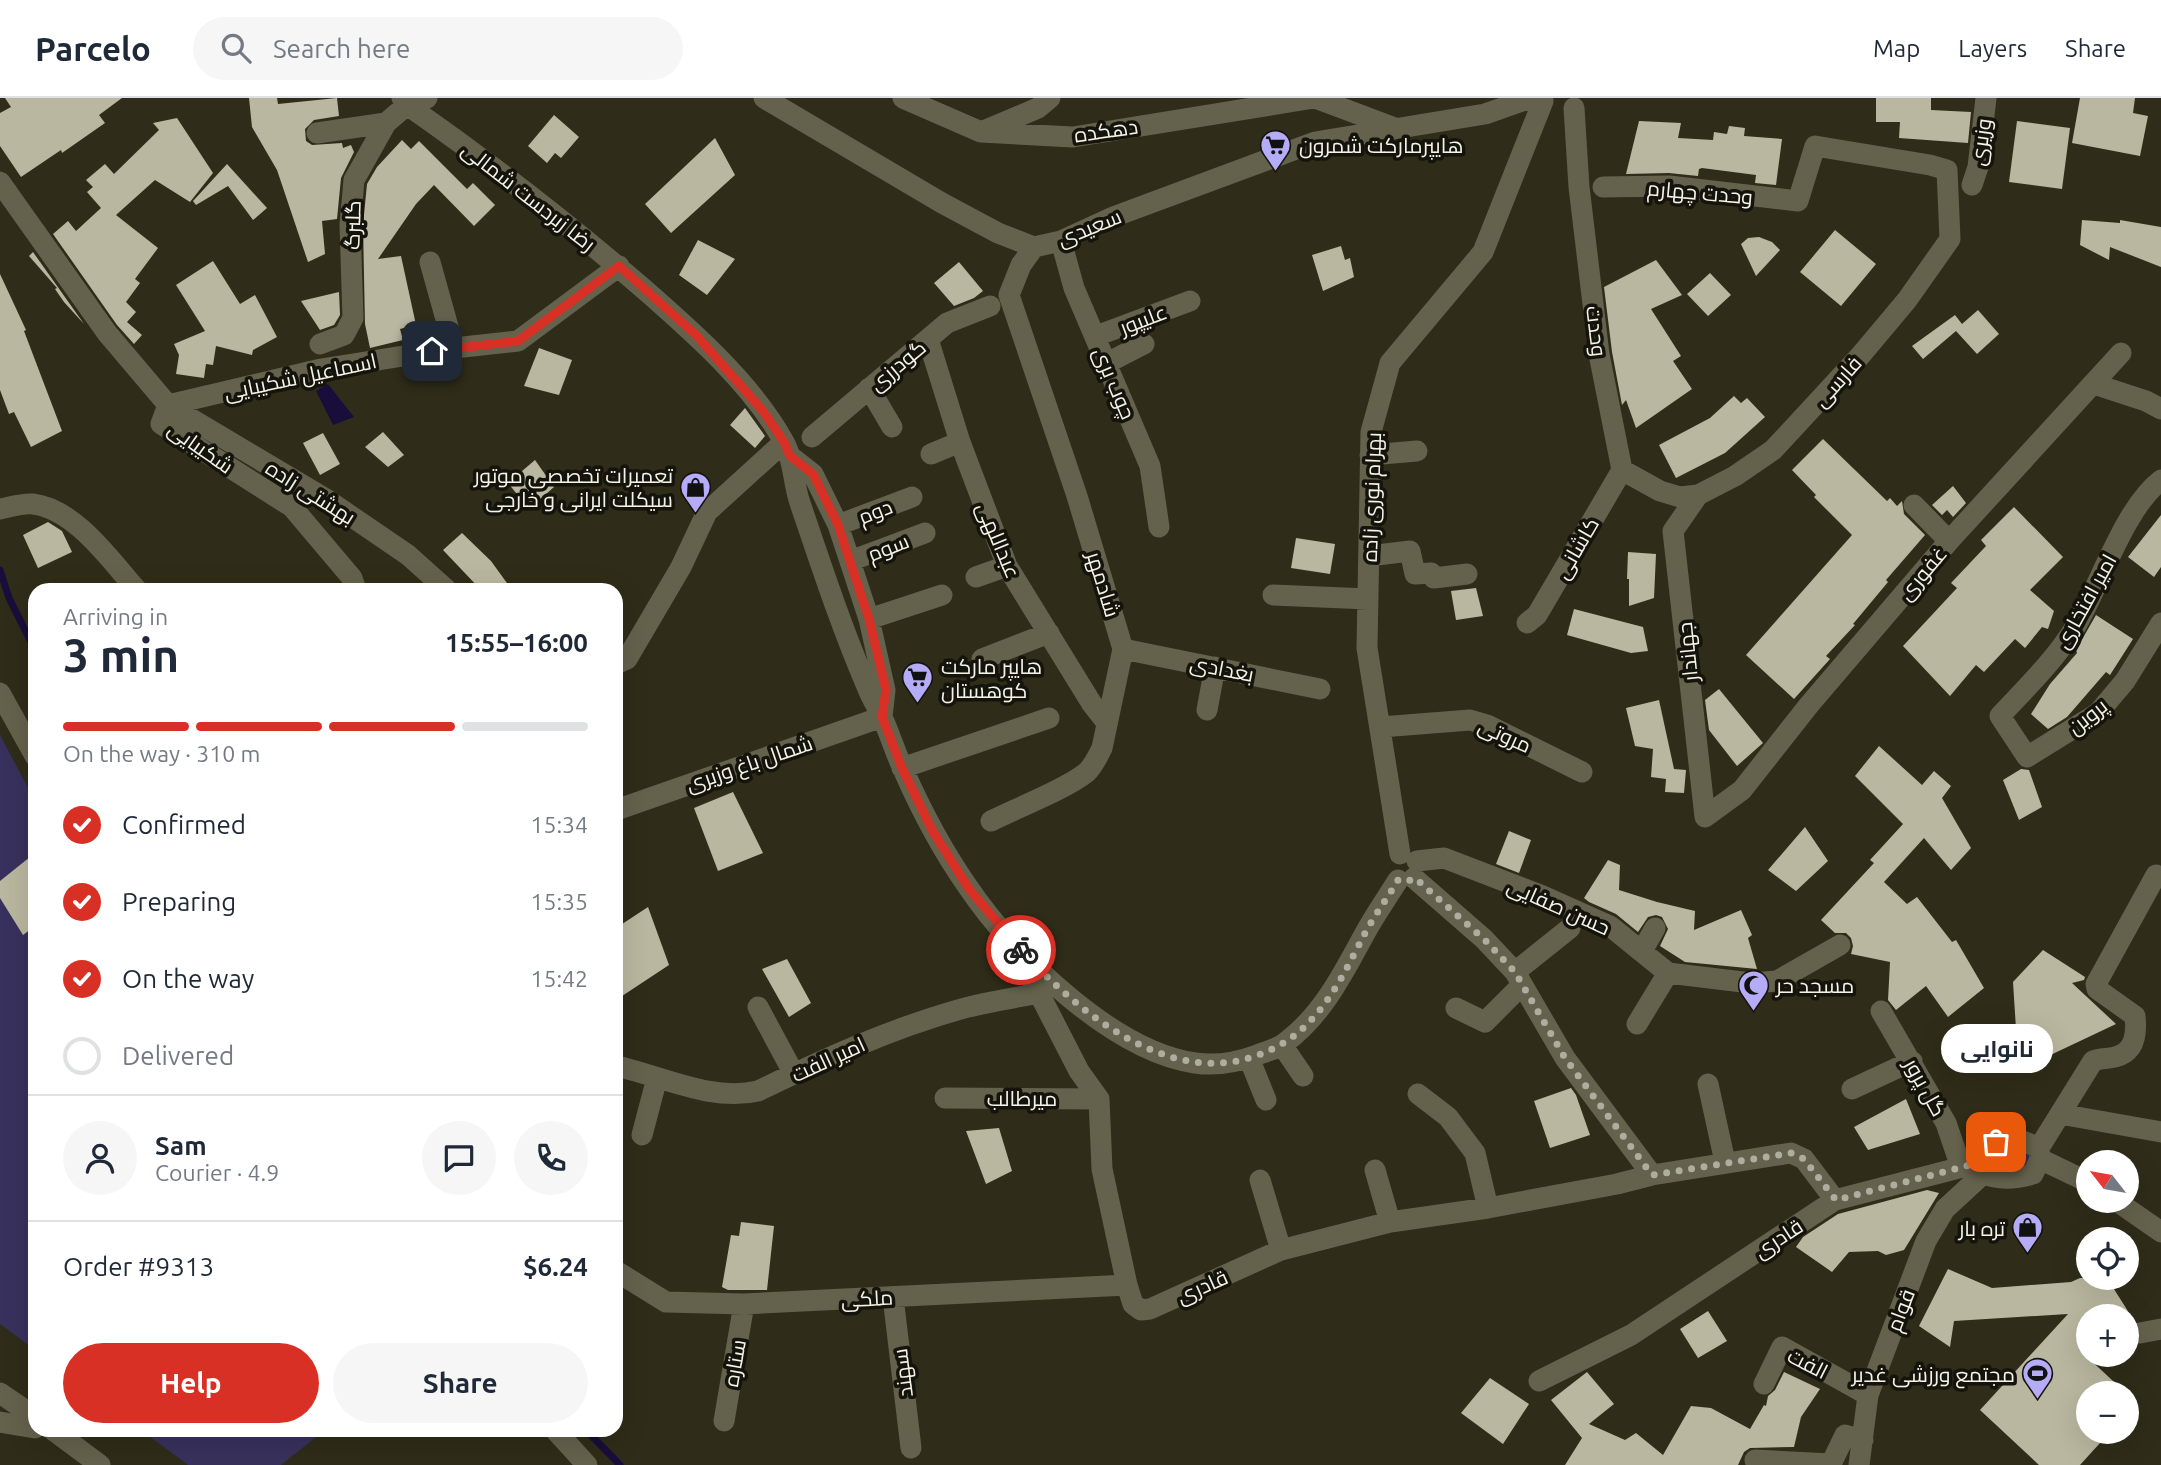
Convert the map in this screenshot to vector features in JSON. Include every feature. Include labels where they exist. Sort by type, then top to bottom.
[{"type":"street","name":"سعیدی","points":[[764,98],[942,203],[998,233],[1034,247],[1061,241],[1113,217],[1315,142],[1397,129]]},
{"type":"street","name":"دهکده","points":[[903,98],[916,106],[981,132],[1073,136],[1315,98],[1397,129]]},
{"type":"street","points":[[981,132],[1038,108],[1050,98]]},
{"type":"street","name":"وزیری","points":[[1972,185],[1978,167],[1986,98]]},
{"type":"street","points":[[1397,129],[1485,114],[1538,99],[1557,110],[1579,103]]},
{"type":"street","name":"بهرام نوری زاده","points":[[1407,868],[1367,648],[1371,432],[1390,363],[1483,252],[1538,99]]},
{"type":"street","name":"گلبرگ","points":[[326,368],[317,340],[344,334],[353,318],[350,225],[354,180],[386,123],[412,100]]},
{"type":"street","name":"رضا زبردست شمالی","points":[[412,100],[619,266],[696,335],[763,411],[787,449]]},
{"type":"street","name":"وحدت","points":[[1579,103],[1579,187],[1599,354],[1622,470]]},
{"type":"street","points":[[317,133],[386,123]]},
{"type":"street","name":"وحدت چهارم","points":[[1603,187],[1670,187],[1798,201],[1815,146],[1947,170],[1950,239]]},
{"type":"street","name":"شکیبایی","points":[[0,182],[107,333],[167,405],[161,424],[292,507],[354,583]]},
{"type":"street","name":"فارسی","points":[[1698,495],[1735,476],[1773,450],[1860,356],[1907,300],[1950,239]]},
{"type":"street","name":"چوب بری","points":[[1061,241],[1074,288],[1150,466],[1159,527]]},
{"type":"street","name":"شادمهر","points":[[991,821],[1087,771],[1102,748],[1122,649],[1077,496],[1009,295],[1021,265],[1034,247]]},
{"type":"street","points":[[430,262],[454,348]]},
{"type":"street","name":"اسماعیل شکیبایی","points":[[167,405],[326,368],[518,341],[619,266]]},
{"type":"street","name":"علیپور","points":[[1096,336],[1190,301]]},
{"type":"street","name":"گودرزی","points":[[812,437],[947,323],[990,306]]},
{"type":"street","name":"عبداللهی","points":[[928,339],[960,442],[1007,566],[1092,704],[1107,723]]},
{"type":"street","points":[[1107,363],[1144,344]]},
{"type":"street","name":"غفوری","points":[[1705,817],[1742,790],[1809,705],[1949,541],[2121,353]]},
{"type":"street","points":[[2094,384],[2146,401],[2161,409]]},
{"type":"street","points":[[869,388],[892,427]]},
{"type":"street","name":"بهشتی زاده","points":[[167,405],[326,499],[408,555],[439,583]]},
{"type":"street","points":[[931,454],[960,442]]},
{"type":"street","points":[[787,449],[813,474],[838,525],[869,619],[886,690],[882,717]]},
{"type":"street","points":[[623,661],[634,648],[681,567],[707,512],[787,449]]},
{"type":"street","points":[[787,449],[796,492],[827,583],[869,692],[932,830],[969,889],[1049,981],[1123,1036],[1169,1057],[1197,1064],[1227,1063],[1249,1058],[1282,1045],[1312,1020],[1407,868],[1484,939],[1519,979],[1565,1058],[1652,1175]]},
{"type":"street","points":[[1370,456],[1418,451]]},
{"type":"street","points":[[1622,470],[1660,491],[1680,497],[1698,495]]},
{"type":"street","name":"کاشانی","points":[[1527,623],[1538,615],[1622,470]]},
{"type":"street","name":"امیر افتخاری","points":[[2000,716],[2060,649],[2076,626],[2135,511],[2161,480]]},
{"type":"street","name":"جهاندار","points":[[1698,495],[1673,531],[1705,817]]},
{"type":"street","name":"دوم","points":[[838,525],[912,497]]},
{"type":"street","points":[[0,509],[32,504],[62,513],[92,540],[131,583]]},
{"type":"street","points":[[1914,505],[1949,541]]},
{"type":"street","name":"سوم","points":[[850,561],[925,533]]},
{"type":"street","points":[[1369,556],[1410,551],[1415,574],[1431,573],[1434,578],[1466,574]]},
{"type":"street","points":[[976,578],[1007,566]]},
{"type":"street","points":[[1273,594],[1368,599]]},
{"type":"street","points":[[869,619],[942,595]]},
{"type":"street","name":"پروین","points":[[2000,716],[2027,757],[2098,713],[2125,681],[2161,623]]},
{"type":"street","points":[[982,659],[1049,633]]},
{"type":"street","name":"بغدادی","points":[[1122,649],[1320,689]]},
{"type":"street","points":[[1207,710],[1215,667]]},
{"type":"street","points":[[0,693],[28,743]]},
{"type":"street","name":"شمال باغ وزیری","points":[[623,808],[882,717]]},
{"type":"street","points":[[902,768],[1049,718]]},
{"type":"street","name":"مروتی","points":[[1381,727],[1470,720],[1487,724],[1582,772]]},
{"type":"street","name":"حسن صفایی","points":[[1407,868],[1444,858],[1543,896],[1610,926],[1668,973]]},
{"type":"street","points":[[1974,1168],[1994,1178],[2033,1174],[2060,1114],[2093,1061],[2114,1058],[2132,1047],[2135,1016],[2097,989],[2096,984],[2156,875]]},
{"type":"street","points":[[1456,1008],[1485,1023],[1519,979],[1570,928]]},
{"type":"street","points":[[1642,951],[1655,928]]},
{"type":"street","points":[[1013,941],[1079,1071],[1098,1099]]},
{"type":"street","points":[[1637,1024],[1668,973],[1751,983],[1777,981],[1839,945]]},
{"type":"street","name":"امیر الفت","points":[[623,1068],[722,1094],[742,1095],[758,1091],[867,1040],[918,1022],[963,1008],[1040,993]]},
{"type":"street","points":[[758,1007],[794,1074]]},
{"type":"street","name":"گل پرور","points":[[1881,1011],[1974,1168]]},
{"type":"street","points":[[1282,1045],[1303,1076]]},
{"type":"street","points":[[1249,1058],[1266,1100]]},
{"type":"street","points":[[1852,1089],[1912,1061]]},
{"type":"street","points":[[642,1135],[657,1078]]},
{"type":"street","points":[[1708,1084],[1726,1162]]},
{"type":"street","points":[[1418,1094],[1448,1117],[1475,1153],[1488,1208]]},
{"type":"street","name":"میرطالب","points":[[945,1098],[1098,1099]]},
{"type":"street","name":"قادری","points":[[1098,1099],[1102,1169],[1127,1285],[1133,1304],[1141,1310],[1150,1309],[1281,1251],[1390,1222],[1488,1208],[1726,1162],[1791,1153],[1797,1155],[1804,1159],[1836,1200]]},
{"type":"street","points":[[2060,1114],[2161,1132]]},
{"type":"street","name":"قوام","points":[[1858,1465],[1868,1395],[1926,1241],[1974,1168],[1986,1144],[2023,1141],[2040,1154]]},
{"type":"street","points":[[2040,1154],[2076,1175]]},
{"type":"street","name":"قادری","points":[[1539,1381],[1631,1335],[1836,1200],[1974,1168]]},
{"type":"street","points":[[1376,1170],[1390,1222]]},
{"type":"street","points":[[1260,1180],[1281,1251]]},
{"type":"street","points":[[2134,1213],[2161,1232]]},
{"type":"street","name":"ملکی","points":[[623,1275],[666,1302],[744,1304],[1127,1285]]},
{"type":"street","name":"سهند","points":[[893,1297],[911,1448]]},
{"type":"street","name":"ستاره","points":[[724,1422],[744,1304]]},
{"type":"street","name":"الفت","points":[[1765,1384],[1782,1347],[1868,1395]]},
{"type":"street","points":[[0,1392],[28,1412]]},
{"type":"street","points":[[0,1422],[28,1427]]},
{"type":"street","points":[[1755,1460],[1831,1464],[1845,1436],[1863,1440]]},
{"type":"street","points":[[58,1437],[100,1465]]},
{"type":"street","points":[[561,1437],[587,1465]]},
{"type":"shaded area","points":[[328,384],[354,417],[333,425],[316,391]]},
{"type":"shaded area","points":[[0,735],[28,788],[28,1345],[0,1324]]},
{"type":"shaded area","points":[[2021,1151],[2031,1157],[2027,1166],[1991,1170],[1986,1153]]},
{"type":"shaded area","points":[[150,1437],[316,1437],[281,1465],[188,1465]]},
{"type":"building","points":[[5,98],[122,98],[99,115],[105,123],[21,177],[0,146],[0,113],[11,107]]},
{"type":"building","points":[[249,98],[277,98],[278,104],[337,98],[339,116],[314,120],[305,129],[306,141],[312,145],[342,143],[343,148],[351,145],[354,152],[341,178],[337,219],[322,221],[325,254],[308,262],[277,170],[252,127]]},
{"type":"building","points":[[1876,98],[1931,98],[1931,110],[1971,112],[1968,143],[1899,138],[1900,122],[1876,122]]},
{"type":"building","points":[[2080,98],[2135,98],[2133,113],[2148,116],[2140,156],[2072,143]]},
{"type":"building","points":[[554,115],[579,137],[561,158],[555,153],[547,163],[528,146]]},
{"type":"building","points":[[177,118],[213,173],[190,202],[155,180],[116,215],[158,248],[135,279],[140,283],[126,302],[136,312],[127,322],[142,335],[134,344],[117,325],[53,234],[68,221],[76,231],[101,208],[87,192],[93,187],[86,180],[105,164],[114,174],[159,130],[153,123]]},
{"type":"building","points":[[1639,121],[1681,123],[1678,138],[1713,140],[1714,132],[1727,134],[1729,126],[1745,128],[1744,136],[1782,139],[1776,185],[1755,183],[1756,175],[1702,168],[1699,169],[1698,176],[1669,173],[1626,174]]},
{"type":"building","points":[[2017,121],[2070,128],[2062,189],[2009,182]]},
{"type":"building","points":[[715,138],[735,175],[671,233],[645,204]]},
{"type":"building","points":[[402,140],[411,149],[419,141],[467,189],[473,183],[495,205],[474,226],[434,185],[416,204],[378,259],[401,256],[416,325],[400,329],[403,340],[370,348],[365,324],[363,225],[367,184],[377,167]]},
{"type":"building","points":[[227,164],[267,208],[253,220],[228,186],[196,205],[193,201]]},
{"type":"building","points":[[2082,220],[2120,223],[2120,220],[2161,227],[2161,267],[2110,247],[2109,260],[2080,245]]},
{"type":"building","points":[[1835,230],[1876,264],[1841,306],[1800,272]]},
{"type":"building","points":[[1759,237],[1772,242],[1780,250],[1756,276],[1741,244],[1748,238]]},
{"type":"building","points":[[698,240],[735,259],[707,295],[679,275]]},
{"type":"building","points":[[1341,246],[1345,260],[1350,258],[1354,277],[1323,291],[1312,255]]},
{"type":"building","points":[[33,252],[84,324],[29,256]]},
{"type":"building","points":[[1656,260],[1682,295],[1651,309],[1681,356],[1673,361],[1692,389],[1636,428],[1626,400],[1622,405],[1604,287]]},
{"type":"building","points":[[213,261],[240,304],[255,295],[277,337],[253,350],[252,355],[216,346],[213,365],[206,364],[204,378],[176,374],[179,355],[174,344],[205,331],[176,285]]},
{"type":"building","points":[[959,262],[983,291],[954,306],[934,283]]},
{"type":"building","points":[[1710,273],[1731,295],[1708,316],[1687,294]]},
{"type":"building","points":[[0,274],[26,330],[24,331],[62,431],[31,447],[14,412],[9,414],[0,390]]},
{"type":"building","points":[[339,292],[340,315],[334,325],[320,330],[301,301]]},
{"type":"building","points":[[1978,310],[1999,334],[1977,354],[1956,331],[1923,359],[1912,346],[1955,315],[1962,324]]},
{"type":"building","points":[[539,348],[572,360],[559,395],[524,386]]},
{"type":"building","points":[[1734,396],[1741,403],[1747,398],[1765,417],[1725,453],[1676,478],[1659,445],[1710,418]]},
{"type":"building","points":[[745,408],[765,436],[755,448],[730,425]]},
{"type":"building","points":[[383,432],[404,455],[388,467],[365,447]]},
{"type":"building","points":[[323,433],[340,464],[320,475],[303,443]]},
{"type":"building","points":[[1823,439],[1887,501],[1890,498],[1897,506],[1902,501],[1904,514],[1925,535],[1886,580],[1888,582],[1853,624],[1855,625],[1826,656],[1830,659],[1794,699],[1746,655],[1852,535],[1814,497],[1816,495],[1792,470]]},
{"type":"building","points":[[535,460],[554,487],[529,509],[508,483]]},
{"type":"building","points":[[1953,486],[1966,503],[1953,517],[1947,510],[1942,515],[1932,505]]},
{"type":"building","points":[[2014,507],[2063,557],[2030,590],[2054,611],[2048,629],[2042,627],[2025,648],[2015,639],[1984,672],[1976,665],[1950,696],[1903,646],[1957,588],[1951,583],[1986,546],[1981,540]]},
{"type":"building","points":[[2161,515],[2161,567],[2154,577],[2128,557]]},
{"type":"building","points":[[48,522],[62,531],[72,552],[38,568],[23,535]]},
{"type":"building","points":[[462,533],[491,561],[507,583],[474,583],[443,550]]},
{"type":"building","points":[[1296,538],[1335,544],[1330,574],[1291,568]]},
{"type":"building","points":[[1628,552],[1656,554],[1654,598],[1629,606],[1627,579]]},
{"type":"building","points":[[1476,588],[1483,616],[1456,620],[1451,591]]},
{"type":"building","points":[[1574,609],[1643,627],[1648,651],[1631,653],[1567,635]]},
{"type":"building","points":[[2096,615],[2133,639],[2110,675],[2106,672],[2067,717],[2048,729],[2031,714],[2050,684],[2077,653],[2076,650]]},
{"type":"building","points":[[1719,689],[1763,743],[1737,766],[1709,730],[1705,700]]},
{"type":"building","points":[[1659,700],[1674,769],[1686,770],[1684,793],[1665,792],[1666,779],[1651,777],[1653,749],[1635,746],[1626,708]]},
{"type":"building","points":[[1879,746],[1922,785],[1934,771],[1951,786],[1942,798],[1971,848],[1951,870],[1924,838],[1884,882],[1907,904],[1917,897],[1952,942],[1956,940],[1984,988],[1948,1017],[1926,986],[1896,1010],[1888,1000],[1890,962],[1851,954],[1851,938],[1846,933],[1835,933],[1821,920],[1874,863],[1870,860],[1903,824],[1855,776]]},
{"type":"building","points":[[2021,769],[2029,770],[2042,807],[2019,820],[2003,780]]},
{"type":"building","points":[[733,792],[763,853],[718,871],[694,808]]},
{"type":"building","points":[[1805,827],[1828,861],[1796,891],[1768,870]]},
{"type":"building","points":[[1509,831],[1531,840],[1519,873],[1496,864]]},
{"type":"building","points":[[28,859],[28,931],[23,935],[0,898],[0,881]]},
{"type":"building","points":[[1608,860],[1620,865],[1619,890],[1695,911],[1694,930],[1741,910],[1752,935],[1748,938],[1757,969],[1685,962],[1660,946],[1668,929],[1662,917],[1648,917],[1638,932],[1616,914],[1589,902],[1584,898]]},
{"type":"building","points":[[648,907],[669,965],[623,995],[623,923]]},
{"type":"building","points":[[2043,950],[2085,977],[2084,980],[2072,983],[2116,1024],[2042,1059],[2016,1029],[2013,982]]},
{"type":"building","points":[[787,959],[811,1003],[789,1017],[762,969]]},
{"type":"building","points":[[1571,1088],[1590,1135],[1550,1148],[1534,1101]]},
{"type":"building","points":[[1906,1099],[1920,1134],[1868,1150],[1854,1127]]},
{"type":"building","points":[[999,1128],[1012,1171],[986,1184],[966,1131]]},
{"type":"building","points":[[1927,1190],[1939,1193],[1904,1250],[1886,1255],[1878,1251],[1849,1252],[1832,1272],[1796,1247],[1803,1237],[1838,1214]]},
{"type":"building","points":[[741,1222],[774,1226],[767,1290],[728,1290],[722,1287],[731,1235],[739,1236]]},
{"type":"building","points":[[1948,1269],[1992,1288],[2076,1280],[2076,1290],[2115,1290],[2123,1304],[2076,1304],[2076,1367],[2098,1367],[2113,1381],[2076,1381],[2076,1444],[2099,1444],[2080,1465],[2039,1465],[1980,1410],[2068,1314],[1954,1321],[1950,1347],[1919,1326]]},
{"type":"building","points":[[1708,1311],[1727,1341],[1698,1358],[1680,1329]]},
{"type":"building","points":[[1587,1372],[1614,1404],[1589,1424],[1625,1440],[1636,1433],[1663,1455],[1691,1406],[1711,1408],[1750,1429],[1784,1372],[1820,1389],[1801,1417],[1794,1447],[1750,1448],[1744,1452],[1738,1465],[1565,1465],[1582,1438],[1551,1400]]},
{"type":"building","points":[[1490,1378],[1529,1404],[1503,1444],[1461,1413]]},
{"type":"waterway","points":[[0,570],[9,598],[28,636]]},
{"type":"waterway","points":[[593,1437],[620,1465]]},
{"type":"way so far","points":[[1021,950],[1049,981],[1123,1036],[1169,1057],[1197,1064],[1227,1063],[1282,1045],[1312,1020],[1350,964],[1365,933],[1398,880],[1406,882],[1415,878],[1484,939],[1515,972],[1565,1058],[1652,1175],[1791,1153],[1804,1159],[1836,1200],[1978,1163],[1982,1148],[1986,1144],[1996,1142]]},
{"type":"place","name":"هایپرمارکت شمرون","points":[[1276,172]]},
{"type":"place","name":"تعمیرات تخصصی موتور سیکلت ایرانی و خارجی","points":[[696,514]]},
{"type":"place","name":"هایپر مارکت کوهستان","points":[[918,705]]},
{"type":"place","name":"مسجد حر","points":[[1753,1012]]},
{"type":"place","name":"نانوایی","points":[[1996,1142]]},
{"type":"place","name":"تره بار","points":[[2028,1255]]},
{"type":"place","name":"مجتمع ورزشی غدیر","points":[[2038,1401]]},
{"type":"route","points":[[432,351],[518,341],[619,266],[696,335],[763,411],[790,456],[813,474],[838,525],[869,619],[886,690],[882,717],[902,768],[932,830],[969,889],[1021,950]]}]
